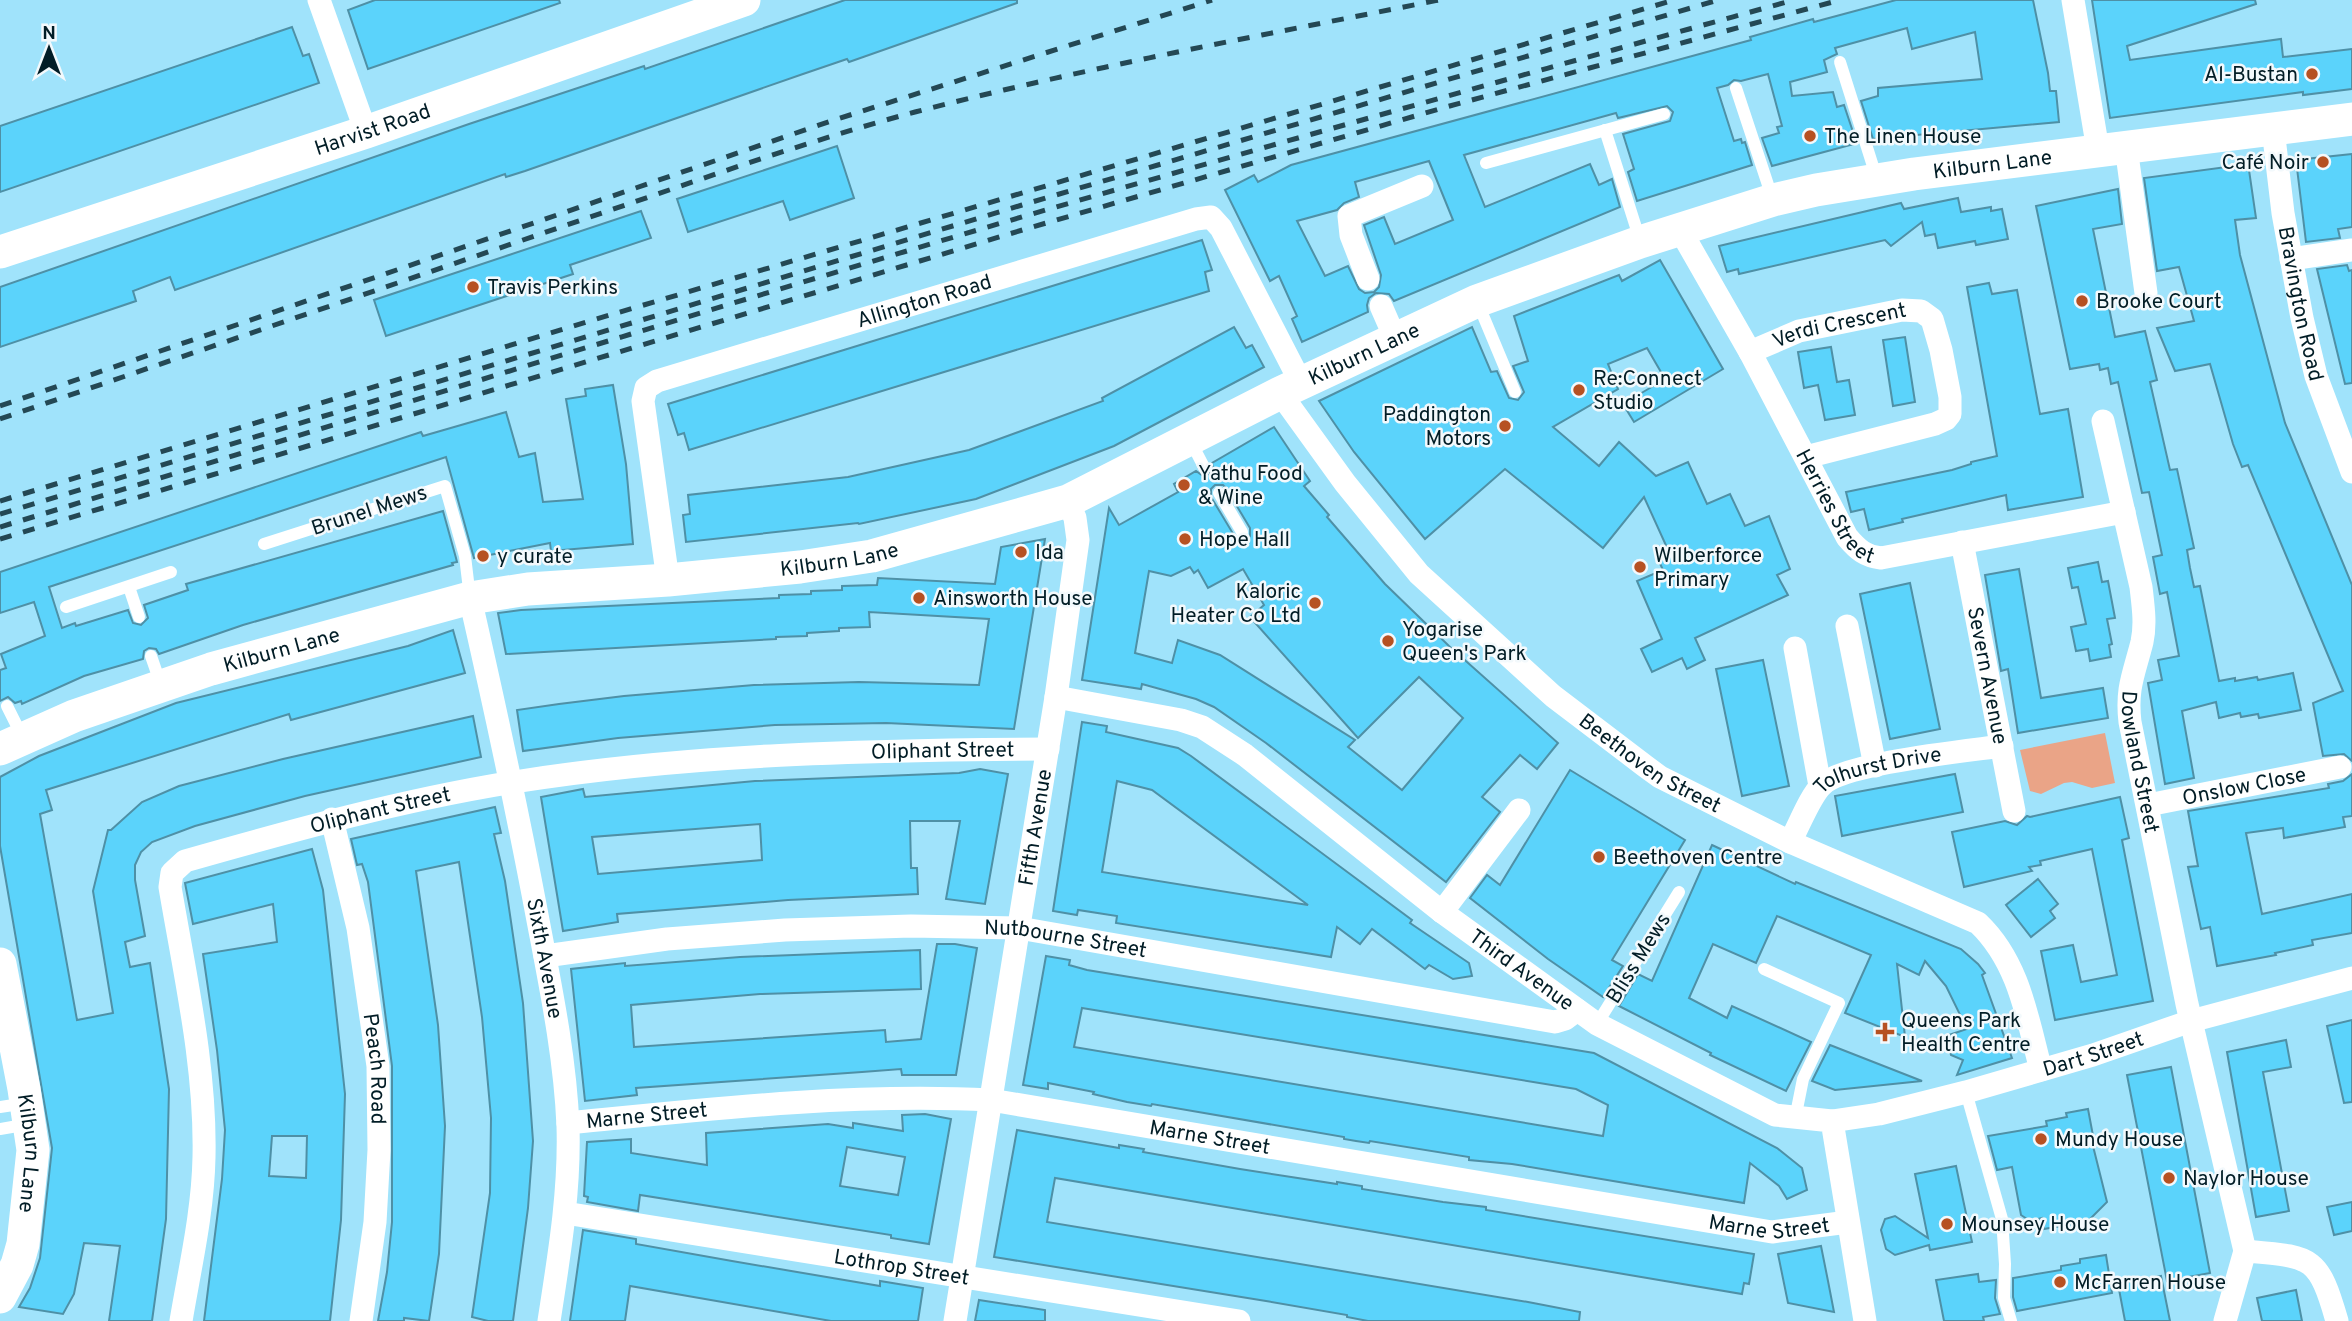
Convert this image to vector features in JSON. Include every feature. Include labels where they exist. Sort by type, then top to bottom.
[{"type":"main road","name":"Harvist Road","points":[[0,253],[366,132],[744,0]]},
{"type":"main road","name":"Kilburn Lane","points":[[11,743],[74,716],[156,671],[211,669],[470,598],[528,589],[668,580],[800,567],[872,556],[1068,501],[1197,453],[1291,388],[1477,301],[1640,242],[1773,200],[1877,179],[2352,118]]},
{"type":"main road","name":"Kilburn Lane","points":[[0,964],[14,1116],[33,1150],[23,1244],[17,1265],[0,1297]]},
{"type":"street","points":[[2073,0],[2146,293]]},
{"type":"street","points":[[322,7],[366,132]]},
{"type":"street","name":"Bravington Road","points":[[2273,129],[2291,259],[2316,376],[2352,472]]},
{"type":"street","points":[[1368,279],[1351,235],[1349,216],[1422,186]]},
{"type":"street","name":"Allington Road","points":[[668,580],[643,401],[646,388],[656,381],[1196,219],[1211,217],[1221,228],[1291,388]]},
{"type":"street","name":"Herries Street","points":[[1679,229],[1750,352],[1847,537],[1857,550],[1867,556],[1881,558],[2124,512]]},
{"type":"street","points":[[2291,259],[2352,250]]},
{"type":"street","points":[[1381,306],[1395,338]]},
{"type":"street","name":"Verdi Crescent","points":[[1750,352],[1799,331],[1902,310],[1921,311],[1932,319],[1950,397],[1950,414],[1935,424],[1806,457]]},
{"type":"street","name":"Beethoven Street","points":[[1291,388],[1345,483],[1419,574],[1553,696],[1660,777],[1790,842],[1979,923],[1991,935],[2016,979],[2041,1070]]},
{"type":"street","name":"Dowland Street","points":[[2103,421],[2141,587],[2144,612],[2142,641],[2129,686],[2128,705],[2191,1021],[2245,1251]]},
{"type":"street","name":"Fifth Avenue","points":[[955,1321],[1048,749],[1079,540],[1075,518],[1068,501]]},
{"type":"street","name":"Severn Avenue","points":[[1962,542],[2014,811]]},
{"type":"street","name":"Sixth Avenue","points":[[470,598],[512,782],[559,1036],[568,1123],[565,1213],[549,1321]]},
{"type":"street","points":[[1847,626],[1875,766]]},
{"type":"street","points":[[1795,648],[1820,786]]},
{"type":"street","name":"Third Avenue","points":[[1056,697],[1181,719],[1202,727],[1245,755],[1442,912],[1597,1024],[1775,1115],[1832,1121]]},
{"type":"street","name":"Tolhurst Drive","points":[[1790,842],[1820,786],[1833,776],[1875,766],[2001,746]]},
{"type":"street","name":"Oliphant Street","points":[[181,1321],[204,1158],[201,1086],[170,887],[172,873],[185,861],[332,819],[512,782],[625,767],[759,755],[1048,749]]},
{"type":"street","name":"Onslow Close","points":[[2148,804],[2340,767]]},
{"type":"street","points":[[1442,912],[1519,810]]},
{"type":"street","name":"Peach Road","points":[[332,819],[358,929],[378,1066],[379,1162],[362,1321]]},
{"type":"street","name":"Nutbourne Street","points":[[545,956],[667,939],[785,930],[911,926],[1019,928],[1555,1022],[1565,1019],[1577,1010]]},
{"type":"street","name":"Dart Street","points":[[1832,1121],[1879,1114],[1966,1092],[2093,1055],[2191,1021],[2352,978]]},
{"type":"street","name":"Marne Street","points":[[568,1123],[695,1110],[867,1098],[991,1100],[1772,1232],[1848,1222]]},
{"type":"street","points":[[1832,1121],[1865,1321]]},
{"type":"street","name":"Lothrop Street","points":[[565,1213],[1239,1321]]},
{"type":"street","points":[[2225,1321],[2245,1251],[2295,1256],[2318,1270],[2327,1285],[2337,1321]]},
{"type":"lane","points":[[1840,62],[1877,179]]},
{"type":"lane","points":[[1736,88],[1773,200]]},
{"type":"lane","points":[[1486,163],[1664,114]]},
{"type":"lane","points":[[1605,130],[1640,242]]},
{"type":"lane","points":[[1477,301],[1515,392]]},
{"type":"lane","name":"Brunel Mews","points":[[264,544],[445,486],[465,556],[470,598]]},
{"type":"lane","points":[[1219,493],[1242,532]]},
{"type":"lane","points":[[66,607],[171,572]]},
{"type":"lane","points":[[129,587],[139,617]]},
{"type":"lane","points":[[7,706],[11,743]]},
{"type":"lane","name":"Bliss Mews","points":[[1597,1024],[1679,892]]},
{"type":"lane","points":[[1764,969],[1839,1003],[1803,1079],[1795,1119]]},
{"type":"lane","points":[[1966,1092],[2001,1219],[2006,1264],[2004,1298],[2011,1321]]},
{"type":"shaded area","points":[[2105,733],[2115,783],[2092,788],[2072,782],[2041,794],[2030,791],[2020,750]]},
{"type":"building","points":[[375,0],[559,0],[560,3],[368,69],[348,10]]},
{"type":"building","points":[[845,0],[1017,0],[1017,3],[525,171],[506,177],[505,174],[175,290],[170,277],[133,291],[136,301],[0,347],[0,287],[469,124],[644,66],[645,69]]},
{"type":"building","points":[[1896,0],[2033,0],[2050,91],[2056,91],[2059,122],[1873,139],[1861,101],[1878,96],[1878,88],[1982,79],[1975,32],[1912,49],[1907,28],[1835,48],[1837,54],[1824,60],[1827,72],[1790,82],[1792,96],[1833,92],[1837,107],[1844,105],[1856,141],[1854,144],[1772,166],[1762,138],[1779,133],[1777,127],[1782,126],[1768,74],[1741,81],[1734,80],[1717,88],[1734,141],[1741,139],[1742,143],[1745,142],[1752,165],[1637,201],[1628,172],[1634,169],[1623,134],[1670,121],[1673,112],[1667,106],[1618,118],[1616,113],[1464,155],[1485,207],[1590,164],[1599,185],[1612,179],[1620,207],[1394,301],[1389,294],[1376,293],[1369,298],[1368,312],[1302,342],[1292,319],[1297,316],[1279,276],[1270,281],[1225,190],[1254,175],[1258,182],[1291,165],[1751,40],[1750,37],[1813,19],[1814,22]],"holes":[[[1429,161],[1453,220],[1395,244],[1384,217],[1364,225],[1381,275],[1379,287],[1374,292],[1365,293],[1359,289],[1348,266],[1325,276],[1297,221],[1337,210],[1344,203],[1359,197],[1355,182]]]},
{"type":"building","points":[[2092,0],[2255,0],[2256,4],[2127,46],[2130,60],[2281,39],[2283,57],[2352,49],[2352,89],[2303,95],[2303,92],[2110,118]]},
{"type":"building","points":[[292,27],[303,56],[309,54],[319,83],[0,192],[0,126]]},
{"type":"building","points":[[837,146],[854,198],[790,220],[783,201],[688,232],[677,199]]},
{"type":"building","points":[[2352,154],[2352,227],[2338,229],[2340,238],[2306,242],[2296,160]]},
{"type":"building","points":[[2241,165],[2249,170],[2256,218],[2235,220],[2240,255],[2285,423],[2352,585],[2352,761],[2344,754],[2323,756],[2313,703],[2343,691],[2248,465],[2242,467],[2210,364],[2175,371],[2157,328],[2194,321],[2179,267],[2157,271],[2144,178]]},
{"type":"building","points":[[2118,189],[2122,224],[2093,229],[2115,337],[2145,331],[2157,380],[2150,382],[2170,470],[2177,469],[2194,548],[2187,550],[2190,568],[2194,587],[2200,586],[2219,681],[2257,677],[2258,680],[2293,673],[2301,710],[2259,718],[2258,714],[2241,717],[2240,713],[2219,718],[2216,702],[2182,711],[2194,778],[2165,784],[2148,683],[2162,680],[2158,660],[2179,656],[2167,592],[2160,594],[2153,557],[2162,555],[2149,492],[2142,493],[2118,382],[2111,384],[2108,368],[2100,370],[2099,364],[2070,369],[2036,206]]},
{"type":"building","points":[[1958,198],[1961,212],[1991,207],[1991,211],[2002,209],[2008,239],[1976,245],[1975,241],[1938,248],[1935,234],[1925,236],[1922,222],[1891,246],[1885,240],[1739,274],[1738,269],[1727,272],[1719,246],[1901,203],[1904,209]]},
{"type":"building","name":"Travis Perkins","points":[[641,211],[651,238],[570,265],[573,274],[386,336],[374,300]]},
{"type":"building","points":[[1202,240],[1212,270],[1205,272],[1209,291],[689,450],[684,433],[678,435],[668,404]]},
{"type":"building","points":[[1660,260],[1723,369],[1634,422],[1623,404],[1665,379],[1647,348],[1608,364],[1618,389],[1553,427],[1599,466],[1619,442],[1656,476],[1688,462],[1707,504],[1730,494],[1745,526],[1769,516],[1790,569],[1777,575],[1788,595],[1695,638],[1705,660],[1687,669],[1682,658],[1652,672],[1641,649],[1662,639],[1637,581],[1663,570],[1657,557],[1669,552],[1644,497],[1603,548],[1505,469],[1425,539],[1354,452],[1319,401],[1472,327],[1491,372],[1497,371],[1509,398],[1518,400],[1524,392],[1513,366],[1528,361],[1514,316],[1619,275],[1622,281]]},
{"type":"building","points":[[2347,265],[2349,271],[2352,270],[2352,383],[2345,384],[2317,269]]},
{"type":"building","points":[[1989,283],[1992,294],[2017,290],[2040,414],[2068,409],[2083,497],[2008,510],[2006,495],[1902,519],[1903,522],[1869,530],[1864,509],[1851,512],[1846,492],[1952,470],[1997,456],[1967,287]]},
{"type":"building","points":[[1234,327],[1246,348],[1252,345],[1264,367],[1114,446],[976,499],[859,524],[686,542],[683,515],[690,514],[688,495],[848,477],[969,450],[1103,401],[1102,398]]},
{"type":"building","points":[[1905,337],[1915,402],[1893,406],[1883,340]]},
{"type":"building","points":[[1831,347],[1837,382],[1849,380],[1855,415],[1825,420],[1818,385],[1804,388],[1798,352]]},
{"type":"building","points":[[613,385],[626,464],[633,544],[551,551],[550,543],[474,558],[446,457],[49,587],[62,628],[128,610],[133,623],[141,625],[148,618],[144,605],[188,590],[186,584],[443,511],[457,562],[452,563],[453,565],[243,625],[159,654],[156,649],[149,648],[144,651],[143,659],[84,676],[22,704],[21,701],[15,703],[8,697],[0,701],[0,670],[6,668],[1,654],[45,636],[34,602],[0,613],[0,572],[421,432],[423,436],[506,412],[519,457],[535,453],[543,502],[583,499],[566,399],[586,396],[585,389]]},
{"type":"building","points":[[1274,427],[1310,481],[1304,486],[1385,584],[1449,646],[1558,743],[1537,769],[1520,755],[1482,797],[1500,812],[1446,882],[1266,743],[1214,707],[1196,699],[1142,684],[1141,689],[1082,680],[1109,508],[1119,525],[1178,492],[1174,484],[1196,471],[1203,476],[1209,474],[1213,468],[1212,463]],"holes":[[[1215,485],[1223,485],[1226,488],[1250,528],[1250,536],[1246,540],[1238,540],[1235,537],[1211,497],[1211,489]],[[1190,567],[1194,573],[1198,570],[1208,588],[1243,569],[1264,605],[1250,617],[1358,738],[1419,677],[1463,718],[1402,790],[1348,747],[1355,740],[1220,655],[1178,640],[1172,663],[1135,653],[1149,571],[1171,576]]]},
{"type":"building","points":[[1045,539],[1014,729],[886,723],[775,725],[618,738],[523,751],[517,710],[624,696],[754,685],[859,682],[979,685],[989,619],[869,612],[870,627],[839,628],[839,631],[807,633],[807,636],[506,654],[498,613],[779,598],[779,595],[842,590],[842,586],[877,585],[878,578],[995,584],[1001,547]]},
{"type":"building","points":[[2098,562],[2102,582],[2108,581],[2115,618],[2107,619],[2112,644],[2109,645],[2111,657],[2090,661],[2088,649],[2076,651],[2071,627],[2086,624],[2078,587],[2072,588],[2068,568]]},
{"type":"building","points":[[2019,569],[2041,698],[2103,688],[2108,718],[2018,733],[2008,669],[2001,671],[1985,575]]},
{"type":"building","points":[[1910,583],[1940,729],[1890,739],[1860,594]]},
{"type":"building","points":[[453,630],[465,673],[291,720],[289,714],[46,790],[52,810],[40,814],[77,1020],[113,1013],[93,891],[108,830],[142,802],[179,786],[283,759],[473,716],[481,757],[305,796],[195,826],[152,842],[141,852],[135,865],[135,880],[145,936],[125,942],[130,967],[150,963],[169,1089],[166,1219],[152,1321],[109,1321],[120,1246],[84,1243],[74,1294],[63,1314],[19,1307],[30,1288],[40,1258],[52,1148],[0,846],[0,777],[39,756],[176,703],[408,646]]},
{"type":"building","points":[[1763,660],[1789,786],[1742,796],[1716,669]]},
{"type":"building","points":[[1082,722],[1107,726],[1106,732],[1178,748],[1191,756],[1412,920],[1410,923],[1469,963],[1472,976],[1453,979],[1429,965],[1425,969],[1372,929],[1360,944],[1337,927],[1331,957],[1116,923],[1117,916],[1078,910],[1077,915],[1053,911]],"holes":[[[1117,781],[1152,790],[1308,905],[1102,872]]]},
{"type":"building","points":[[980,769],[1008,774],[985,904],[946,899],[960,821],[910,821],[911,868],[917,868],[918,894],[788,900],[617,914],[618,922],[563,931],[541,797],[583,789],[585,797],[755,781],[959,773]],"holes":[[[760,824],[762,860],[598,874],[592,837]]]},
{"type":"building","name":"Beethoven Centre","points":[[1570,770],[1685,840],[1612,960],[1623,966],[1603,997],[1548,959],[1470,898],[1487,875],[1500,885]]},
{"type":"building","points":[[1955,774],[1963,812],[1842,836],[1835,796]]},
{"type":"building","points":[[2352,774],[2352,816],[2343,817],[2345,827],[2284,838],[2283,828],[2246,833],[2262,914],[2352,894],[2352,933],[2312,940],[2313,945],[2275,953],[2276,955],[2217,966],[2210,927],[2201,929],[2188,867],[2198,866],[2188,811],[2329,788],[2328,784],[2343,781]]},
{"type":"building","points":[[2120,797],[2129,838],[2122,840],[2153,1001],[2055,1020],[2041,951],[2073,945],[2081,982],[2117,975],[2092,849],[2040,861],[2041,865],[2029,867],[2032,871],[1964,887],[1952,832],[2005,821],[2017,825],[2027,816]]},
{"type":"building","points":[[495,807],[501,833],[494,834],[505,881],[523,1003],[533,1141],[528,1208],[513,1321],[488,1321],[472,1317],[490,1193],[491,1118],[482,1017],[459,862],[416,871],[438,1025],[445,1126],[439,1254],[429,1321],[404,1318],[404,1321],[378,1321],[392,1222],[392,1066],[368,882],[362,864],[357,865],[351,839]]},
{"type":"building","points":[[1712,845],[1795,884],[1796,882],[1961,949],[1985,973],[1982,975],[2012,1058],[1957,1075],[1963,1060],[1951,1055],[1946,1036],[1967,1029],[1946,986],[1925,961],[1919,975],[1897,964],[1905,1037],[1845,1013],[1871,955],[1777,916],[1756,963],[1713,944],[1689,998],[1727,1018],[1732,1006],[1811,1042],[1786,1091],[1710,1055],[1711,1053],[1619,1006],[1638,974],[1652,981]]},
{"type":"building","points":[[312,849],[323,890],[345,1094],[341,1220],[330,1321],[204,1321],[222,1179],[225,1130],[203,954],[277,942],[273,904],[193,924],[185,883]],"holes":[[[272,1136],[307,1136],[306,1178],[269,1176]]]},
{"type":"building","points":[[2038,879],[2058,904],[2050,911],[2055,918],[2031,937],[2006,905]]},
{"type":"building","points":[[937,944],[977,948],[956,1075],[902,1075],[901,1069],[636,1088],[637,1095],[585,1101],[571,969],[625,963],[625,966],[740,957],[920,950],[921,989],[760,994],[631,1005],[634,1047],[885,1030],[886,1042],[921,1039]]},
{"type":"building","points":[[1046,956],[1070,960],[1069,965],[1087,970],[1594,1053],[1777,1148],[1802,1168],[1807,1190],[1787,1199],[1779,1186],[1750,1163],[1744,1203],[1127,1102],[1048,1083],[1048,1089],[1023,1085]],"holes":[[[1082,1008],[1576,1089],[1608,1105],[1603,1136],[1074,1047]]]},
{"type":"building","points":[[2352,1020],[2352,1102],[2344,1103],[2327,1026]]},
{"type":"building","points":[[2286,1040],[2291,1067],[2263,1072],[2289,1211],[2256,1217],[2227,1052]]},
{"type":"building","points":[[1830,1045],[1922,1081],[1835,1090],[1812,1081]]},
{"type":"building","name":"Naylor House","points":[[2171,1067],[2210,1273],[2167,1281],[2127,1075]]},
{"type":"building","points":[[2088,1109],[2094,1141],[2092,1142],[2107,1202],[2088,1221],[2044,1229],[2042,1218],[2030,1221],[2021,1215],[2012,1167],[1997,1170],[1988,1136],[2047,1126],[2046,1121],[2067,1117],[2066,1113]]},
{"type":"building","points":[[925,1114],[951,1119],[929,1244],[891,1238],[891,1235],[640,1195],[638,1211],[587,1202],[588,1197],[584,1196],[587,1142],[631,1139],[631,1153],[707,1165],[706,1133],[828,1124],[853,1128],[853,1123],[903,1131],[902,1115]],"holes":[[[847,1147],[905,1157],[898,1195],[840,1186]]]},
{"type":"building","points":[[1017,1130],[1119,1148],[1119,1145],[1144,1149],[1143,1152],[1240,1169],[1362,1186],[1362,1189],[1486,1207],[1486,1210],[1754,1254],[1749,1284],[1744,1283],[1742,1294],[1055,1178],[1047,1222],[1528,1302],[1580,1312],[1579,1321],[1368,1321],[1266,1301],[994,1257]]},
{"type":"building","name":"Mounsey House","points":[[1956,1166],[1972,1242],[1930,1250],[1929,1245],[1895,1255],[1886,1249],[1881,1230],[1885,1219],[1895,1216],[1928,1238],[1915,1174]]},
{"type":"building","points":[[2352,1202],[2352,1231],[2334,1235],[2327,1207]]},
{"type":"building","points":[[583,1230],[636,1239],[636,1244],[732,1261],[880,1286],[880,1281],[923,1288],[918,1321],[831,1321],[630,1286],[625,1321],[570,1321]]},
{"type":"building","points":[[1821,1246],[1834,1312],[1788,1303],[1778,1254]]},
{"type":"building","name":"McFarren House","points":[[2106,1255],[2112,1293],[2017,1311],[2013,1297],[2013,1278],[2061,1270],[2061,1266],[2080,1263],[2080,1259]]},
{"type":"building","points":[[1978,1274],[1979,1282],[1996,1280],[1995,1298],[2000,1314],[1983,1317],[1984,1321],[1944,1321],[1936,1280]]},
{"type":"building","points":[[2161,1276],[2170,1321],[2125,1321],[2118,1284]]},
{"type":"building","points":[[2296,1290],[2302,1321],[2262,1321],[2257,1298]]},
{"type":"building","points":[[979,1300],[1045,1310],[1045,1321],[975,1321]]},
{"type":"railway","points":[[0,406],[831,121],[1212,0]]},
{"type":"railway","points":[[0,419],[748,163],[873,124],[1111,66],[1439,0]]},
{"type":"railway","points":[[0,501],[593,320],[1674,0]]},
{"type":"railway","points":[[0,514],[1022,205],[1718,0]]},
{"type":"railway","points":[[0,527],[1025,216],[1794,0]]},
{"type":"railway","points":[[0,539],[1029,228],[1446,107],[1840,0]]},
{"type":"place","name":"Al-Bustan","points":[[2312,74]]},
{"type":"place","name":"The Linen House","points":[[1810,136]]},
{"type":"place","name":"Café Noir","points":[[2323,162]]},
{"type":"place","name":"Travis Perkins","points":[[473,287]]},
{"type":"place","name":"Brooke Court","points":[[2082,301]]},
{"type":"place","name":"Re:Connect Studio","points":[[1579,390]]},
{"type":"place","name":"Paddington Motors","points":[[1505,426]]},
{"type":"place","name":"Yathu Food & Wine","points":[[1184,485]]},
{"type":"place","name":"Hope Hall","points":[[1185,539]]},
{"type":"place","name":"Ida","points":[[1021,552]]},
{"type":"place","name":"y curate","points":[[483,556]]},
{"type":"place","name":"Wilberforce Primary","points":[[1640,567]]},
{"type":"place","name":"Ainsworth House","points":[[919,598]]},
{"type":"place","name":"Kaloric Heater Co Ltd","points":[[1315,603]]},
{"type":"place","name":"Yogarise Queen's Park","points":[[1388,641]]},
{"type":"place","name":"Beethoven Centre","points":[[1599,857]]},
{"type":"place","name":"Queens Park Health Centre","points":[[1885,1032]]},
{"type":"place","name":"Mundy House","points":[[2041,1139]]},
{"type":"place","name":"Naylor House","points":[[2169,1178]]},
{"type":"place","name":"Mounsey House","points":[[1947,1224]]},
{"type":"place","name":"McFarren House","points":[[2060,1282]]}]
